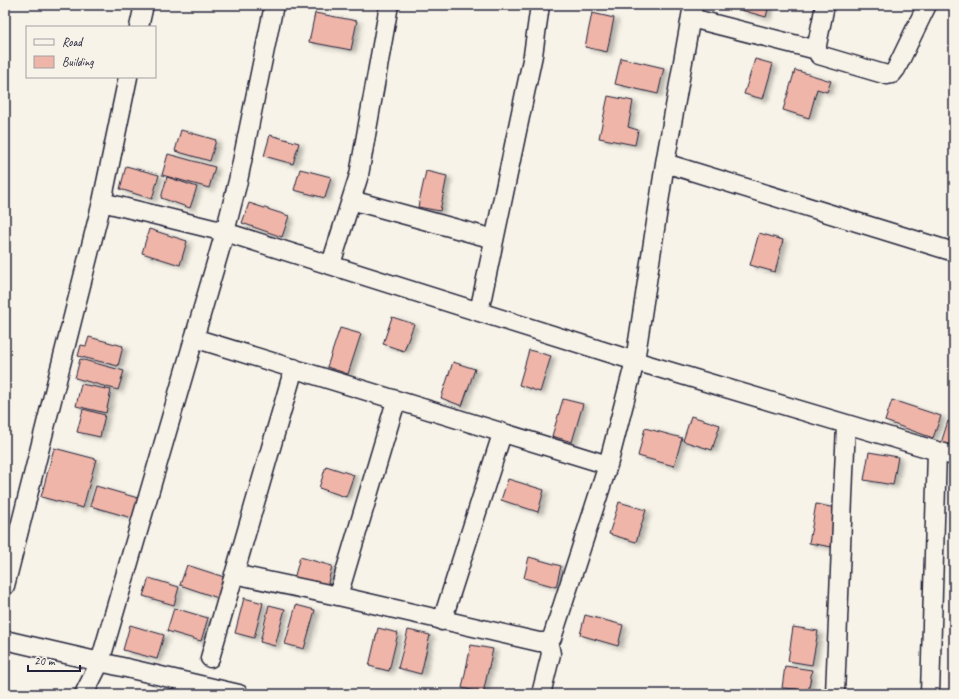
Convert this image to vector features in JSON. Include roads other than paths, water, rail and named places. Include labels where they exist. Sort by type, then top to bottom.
[{"type":"street","points":[[139,26],[144,5]]},
{"type":"street","points":[[84,694],[100,662],[225,232],[238,181],[274,5]]},
{"type":"street","points":[[331,264],[359,175],[390,5]]},
{"type":"street","points":[[479,312],[533,54],[540,5]]},
{"type":"street","points":[[825,5],[817,50],[819,55],[887,75],[892,74],[927,5]]},
{"type":"street","points":[[234,574],[539,642],[546,642],[552,638],[608,465],[635,361],[665,164],[692,12],[817,50]]},
{"type":"street","points":[[5,586],[102,202],[128,78]]},
{"type":"street","points":[[665,164],[954,252]]},
{"type":"street","points":[[351,200],[494,239]]},
{"type":"street","points":[[102,202],[225,232],[331,264],[635,361],[954,456]]},
{"type":"street","points":[[194,338],[502,434],[608,465]]},
{"type":"street","points":[[210,658],[294,368]]},
{"type":"street","points":[[338,596],[396,401]]},
{"type":"street","points":[[835,694],[846,424]]},
{"type":"street","points":[[442,621],[502,434]]},
{"type":"street","points":[[930,694],[937,451]]},
{"type":"street","points":[[5,640],[239,694]]},
{"type":"street","points":[[541,694],[550,654],[550,649],[546,642]]}]
